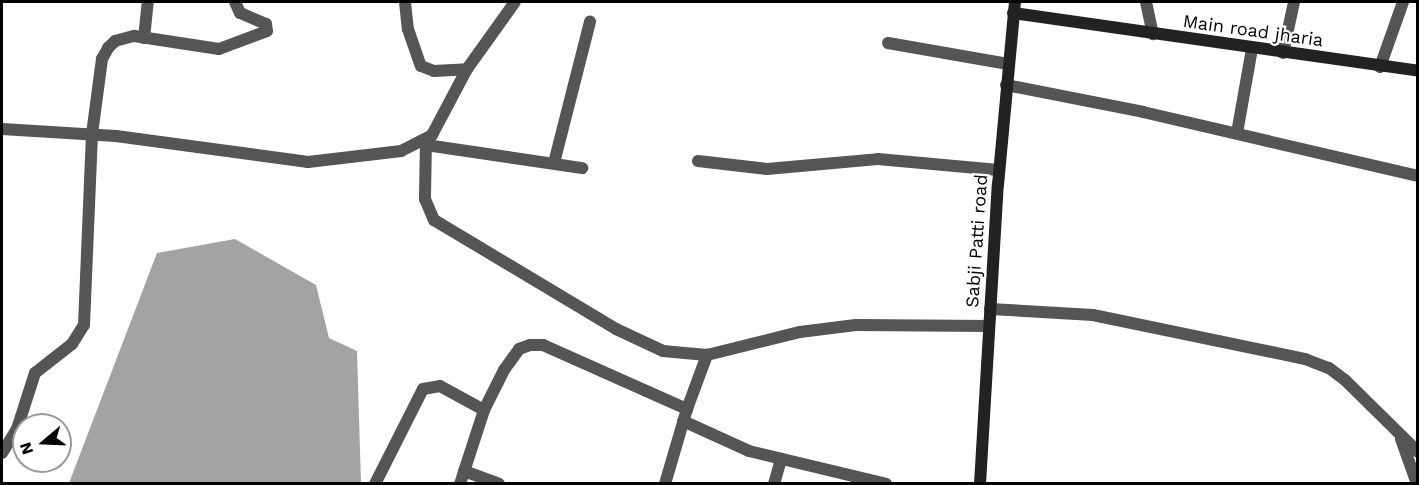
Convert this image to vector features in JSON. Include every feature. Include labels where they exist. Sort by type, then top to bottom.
[{"type":"main road","name":"Main road jharia","points":[[1014,7],[1153,34],[1380,68],[1418,71]]},
{"type":"main road","name":"Sabji Patti road","points":[[980,483],[999,170],[1014,7]]},
{"type":"street","points":[[144,38],[148,2]]},
{"type":"street","points":[[2,453],[17,429],[35,373],[72,344],[84,325],[92,134],[102,59],[108,48],[123,38],[144,38],[219,49],[267,31],[266,24],[246,17],[234,2]]},
{"type":"street","points":[[405,2],[408,29],[421,66],[434,71],[467,69]]},
{"type":"street","points":[[515,2],[467,69],[440,122],[426,142],[425,199],[434,220],[616,329],[663,351],[707,355],[800,332],[856,325],[989,326]]},
{"type":"street","points":[[1146,2],[1153,34]]},
{"type":"street","points":[[1283,53],[1294,2]]},
{"type":"street","points":[[1380,68],[1403,2]]},
{"type":"street","points":[[554,163],[590,22]]},
{"type":"street","points":[[888,43],[1008,64]]},
{"type":"street","points":[[1237,133],[1252,49]]},
{"type":"street","points":[[1006,85],[1237,133],[1418,176]]},
{"type":"street","points":[[2,129],[92,134],[308,162],[401,152],[426,142],[582,168]]},
{"type":"street","points":[[698,161],[767,169],[878,159],[999,170]]},
{"type":"street","points":[[990,309],[1094,315],[1305,358],[1329,368],[1345,380],[1418,452]]},
{"type":"street","points":[[499,483],[462,477],[484,410],[511,359],[530,345],[543,345],[685,415],[749,451],[886,483]]},
{"type":"street","points":[[665,483],[685,415],[707,355]]},
{"type":"street","points":[[375,483],[423,389],[440,386],[484,410]]},
{"type":"street","points":[[1401,437],[1417,483]]},
{"type":"street","points":[[774,483],[781,460]]},
{"type":"shaded area","points":[[235,239],[316,285],[329,338],[357,351],[361,483],[69,483],[157,253]]}]
